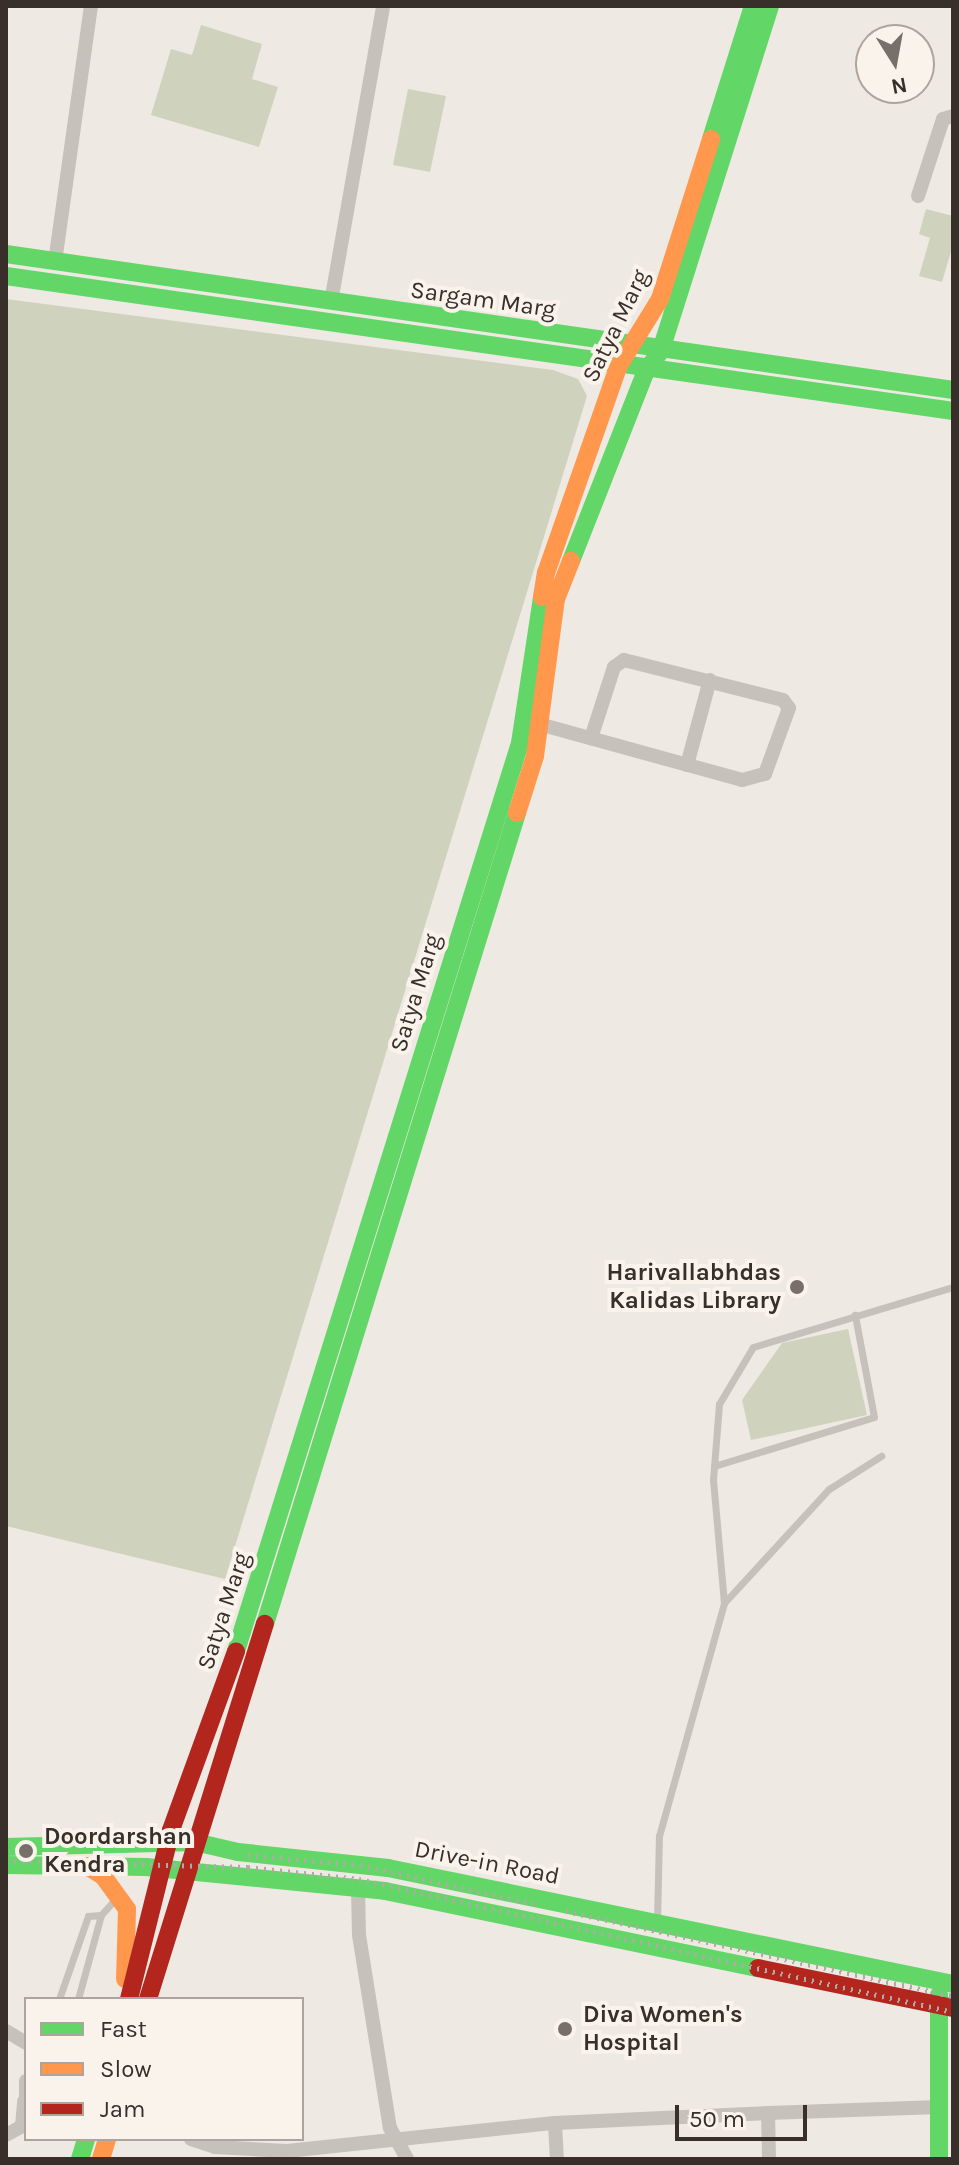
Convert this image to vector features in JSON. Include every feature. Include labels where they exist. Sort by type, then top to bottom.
[{"type":"main road","name":"Satya Marg","points":[[149,1997],[492,859],[520,743],[546,573],[618,367],[660,299],[753,6]]},
{"type":"main road","name":"Satya Marg","points":[[128,1997],[168,1841],[215,1719],[492,859],[535,756],[556,599],[646,371],[661,350],[770,6]]},
{"type":"main road","name":"Sargam Marg","points":[[6,254],[633,347],[953,390]]},
{"type":"main road","name":"Sargam Marg","points":[[6,276],[646,371],[953,411]]},
{"type":"main road","name":"Drive-in Road","points":[[6,1847],[195,1842],[238,1852],[388,1868],[947,1983]]},
{"type":"main road","name":"Drive-in Road","points":[[6,1865],[161,1868],[358,1888],[540,1921],[774,1974],[945,2006]]},
{"type":"main road","points":[[87,1866],[119,1895],[129,1926],[127,1997]]},
{"type":"main road","points":[[939,2159],[947,1983]]},
{"type":"street","points":[[55,262],[91,6]]},
{"type":"street","points":[[331,302],[383,6]]},
{"type":"street","points":[[918,196],[943,119],[953,116]]},
{"type":"street","points":[[539,724],[742,780],[765,774],[789,708],[783,700],[624,660],[614,667],[591,738]]},
{"type":"street","points":[[687,765],[710,680]]},
{"type":"street","points":[[358,1888],[359,1935],[395,2139],[407,2159]]},
{"type":"street","points":[[6,2031],[24,2042]]},
{"type":"street","points":[[197,2141],[255,2154],[555,2123],[939,2107]]},
{"type":"street","points":[[6,2135],[22,2126],[24,2109]]},
{"type":"street","points":[[768,2113],[769,2159]]},
{"type":"street","points":[[555,2123],[557,2159]]},
{"type":"lane","points":[[657,1924],[659,1836],[724,1603],[714,1466],[719,1404],[753,1347],[953,1287]]},
{"type":"lane","points":[[714,1466],[874,1417],[855,1315]]},
{"type":"lane","points":[[724,1603],[829,1489],[881,1456]]},
{"type":"lane","points":[[79,1997],[101,1915],[119,1895]]},
{"type":"lane","points":[[60,1997],[88,1916],[101,1915]]},
{"type":"green space","points":[[201,25],[262,44],[252,79],[278,87],[259,147],[151,115],[171,49],[192,55]]},
{"type":"green space","points":[[408,89],[446,96],[430,172],[393,165]]},
{"type":"green space","points":[[926,209],[953,216],[953,245],[942,282],[919,276],[930,238],[919,234]]},
{"type":"green space","points":[[6,299],[553,370],[578,379],[587,396],[225,1579],[6,1526]]},
{"type":"green space","points":[[848,1329],[867,1415],[751,1440],[742,1400],[782,1343]]},
{"type":"railway","points":[[248,1855],[360,1865],[535,1904]]},
{"type":"railway","points":[[6,1861],[248,1867],[359,1879],[953,2012]]},
{"type":"railway","points":[[566,1911],[953,1996]]},
{"type":"traffic: fast","points":[[711,139],[753,6]]},
{"type":"traffic: fast","points":[[571,561],[646,371],[661,350],[770,6]]},
{"type":"traffic: fast","points":[[6,254],[953,390]]},
{"type":"traffic: fast","points":[[6,276],[953,411]]},
{"type":"traffic: fast","points":[[236,1651],[520,743],[542,597]]},
{"type":"traffic: fast","points":[[265,1624],[517,813]]},
{"type":"traffic: fast","points":[[6,1847],[195,1842],[238,1852],[388,1868],[953,1984]]},
{"type":"traffic: fast","points":[[6,1865],[146,1867],[385,1891],[758,1968]]},
{"type":"traffic: fast","points":[[939,1995],[939,2159]]},
{"type":"traffic: fast","points":[[80,2159],[85,2141]]},
{"type":"traffic: slow","points":[[542,597],[546,573],[618,367],[660,299],[711,139]]},
{"type":"traffic: slow","points":[[517,813],[535,756],[556,599],[571,561]]},
{"type":"traffic: slow","points":[[87,1866],[103,1876],[127,1909],[125,1979]]},
{"type":"traffic: slow","points":[[101,2159],[106,2141]]},
{"type":"traffic: jam","points":[[149,1997],[265,1624]]},
{"type":"traffic: jam","points":[[129,1997],[171,1830],[236,1651]]},
{"type":"traffic: jam","points":[[758,1968],[953,2008]]},
{"type":"place","name":"Harivallabhdas Kalidas Library","points":[[797,1287]]},
{"type":"place","name":"Doordarshan Kendra","points":[[26,1851]]},
{"type":"place","name":"Diva Women's Hospital","points":[[565,2029]]}]
